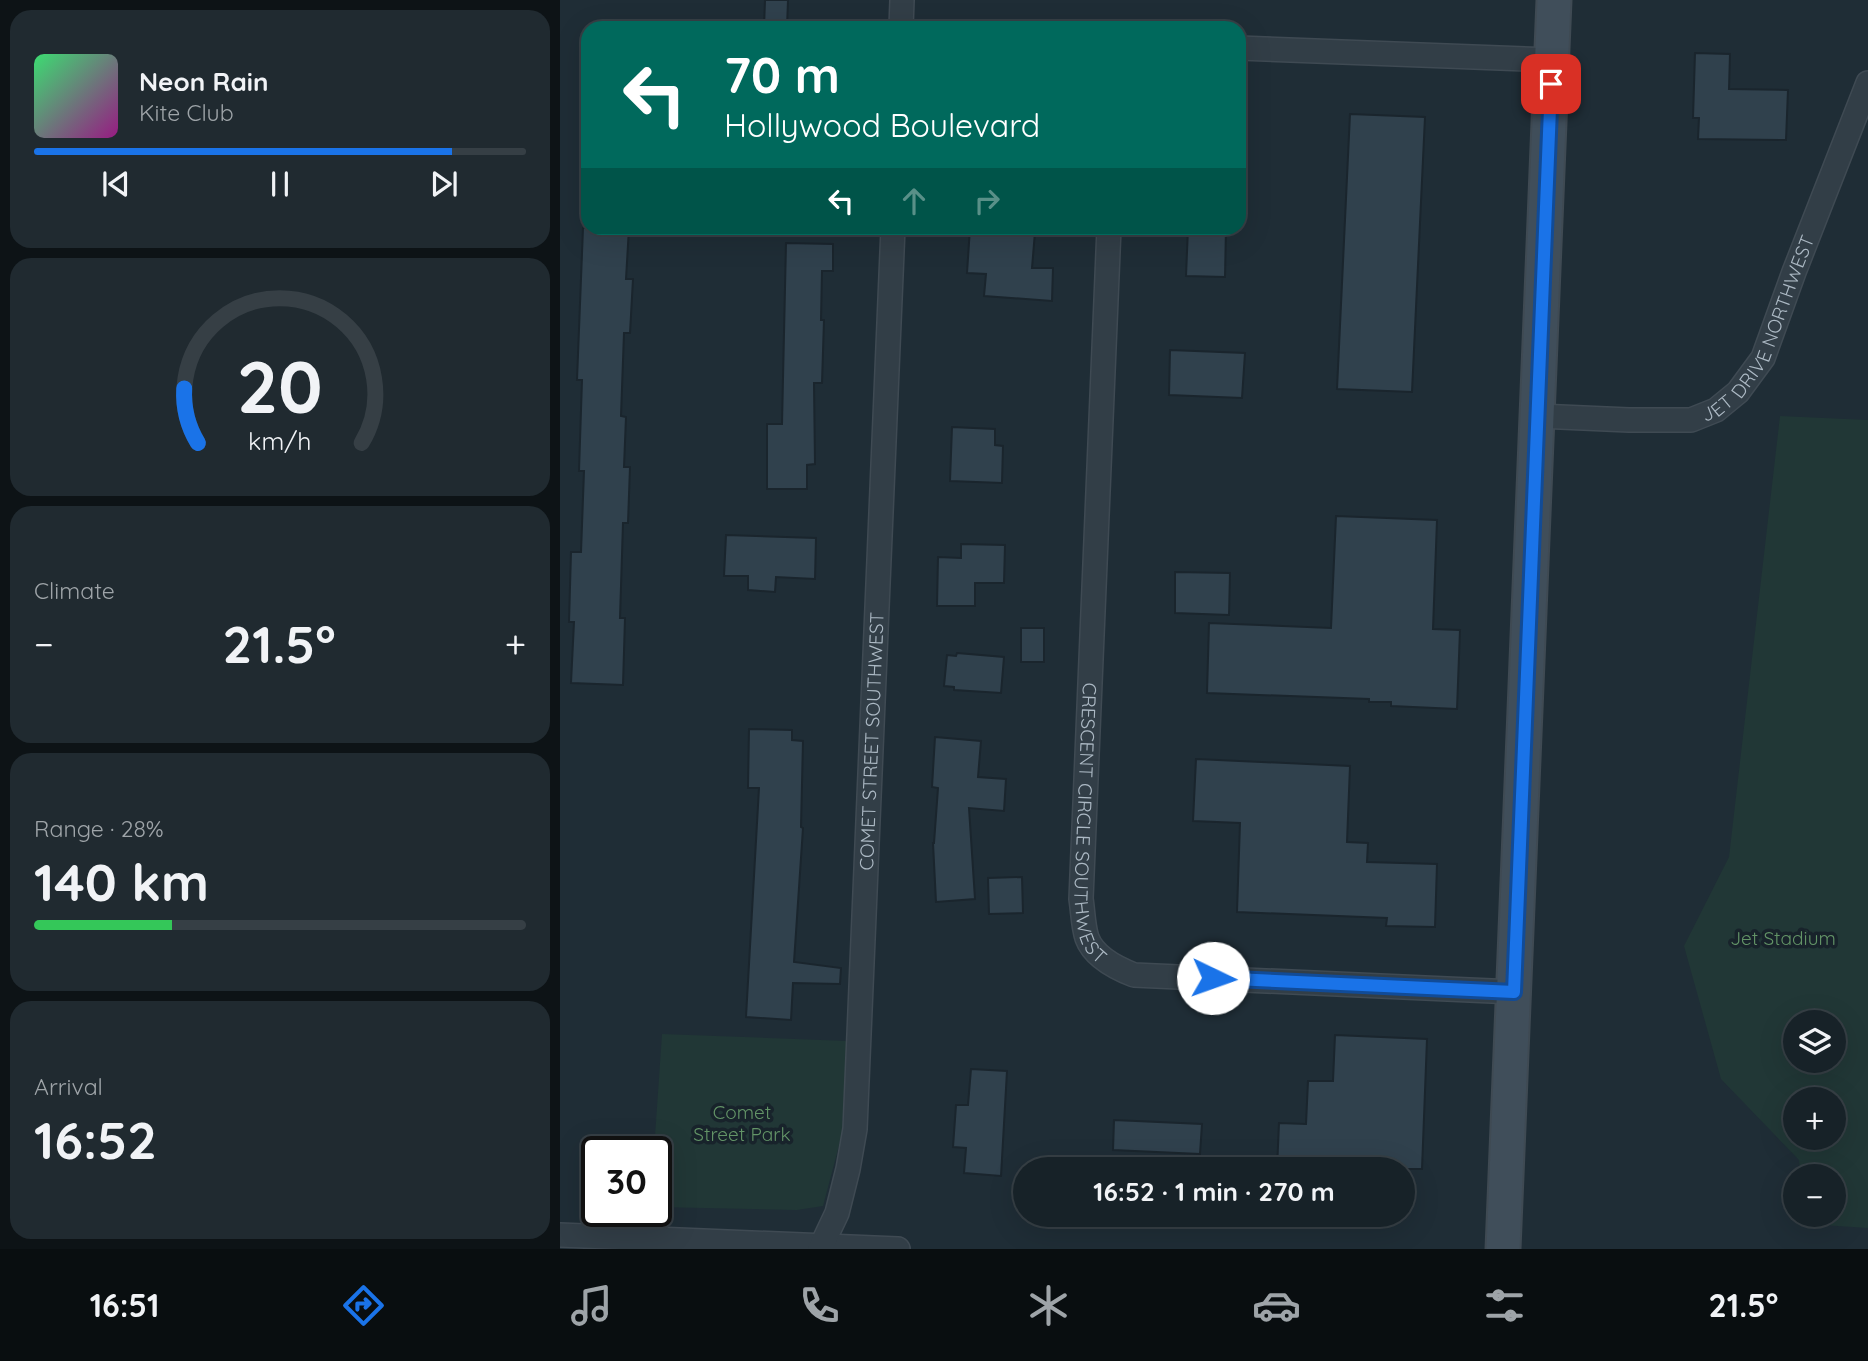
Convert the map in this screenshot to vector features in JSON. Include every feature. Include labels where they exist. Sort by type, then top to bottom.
[{"type":"street","points":[[901,21],[902,0]]},
{"type":"street","points":[[1503,1249],[1555,0]]},
{"type":"street","points":[[1246,48],[1552,60]]},
{"type":"street","name":"JET DRIVE NORTHWEST","points":[[1538,416],[1629,421],[1691,420],[1716,411],[1738,392],[1763,358],[1868,83]]},
{"type":"street","name":"COMET STREET SOUTHWEST","points":[[821,1247],[837,1213],[855,1129],[893,235]]},
{"type":"street","name":"CRESCENT CIRCLE SOUTHWEST","points":[[1109,235],[1081,899],[1087,937],[1094,950],[1114,967],[1134,975],[1514,992]]},
{"type":"street","points":[[560,1235],[898,1249]]},
{"type":"green space","name":"Jet Stadium","points":[[1780,416],[1868,420],[1868,1228],[1846,1227],[1846,1164],[1800,1164],[1789,1150],[1846,1150],[1846,1087],[1783,1087],[1783,1143],[1721,1079],[1684,946],[1729,857]]},
{"type":"green space","name":"Comet Street Park","points":[[662,1034],[847,1041],[842,1134],[823,1206],[797,1210],[672,1207],[672,1136],[655,1136]]},
{"type":"building","points":[[765,0],[788,0],[787,21],[764,21]]},
{"type":"building","points":[[1695,53],[1730,54],[1729,89],[1788,90],[1786,140],[1698,139],[1699,118],[1693,118]]},
{"type":"building","points":[[1350,114],[1425,117],[1412,392],[1337,389]]},
{"type":"building","points":[[583,235],[629,235],[626,279],[633,279],[630,333],[624,333],[621,416],[626,417],[624,467],[630,467],[628,523],[623,523],[620,618],[625,618],[623,685],[571,683],[574,622],[569,622],[571,552],[581,552],[584,471],[579,471],[582,380],[577,380]]},
{"type":"building","points":[[970,235],[1035,235],[1032,268],[1053,268],[1052,301],[984,296],[986,274],[967,273]]},
{"type":"building","points":[[1188,235],[1226,235],[1225,277],[1186,276]]},
{"type":"building","points":[[786,243],[833,244],[833,271],[822,271],[822,383],[814,383],[815,464],[807,465],[807,489],[767,489],[767,424],[782,424]]},
{"type":"building","points":[[1170,350],[1245,353],[1242,398],[1169,395]]},
{"type":"building","points":[[952,427],[995,429],[995,445],[1003,446],[1002,483],[950,481]]},
{"type":"building","points":[[1336,516],[1437,520],[1433,629],[1460,630],[1457,709],[1391,706],[1391,702],[1369,702],[1369,699],[1207,693],[1209,623],[1331,628]]},
{"type":"building","points":[[726,535],[816,538],[815,579],[776,577],[775,592],[748,590],[748,576],[724,576]]},
{"type":"building","points":[[961,544],[1005,545],[1004,583],[975,583],[975,606],[937,606],[938,557],[961,558]]},
{"type":"building","points":[[1175,572],[1230,573],[1229,615],[1175,613]]},
{"type":"building","points":[[1021,628],[1044,628],[1044,662],[1021,662]]},
{"type":"building","points":[[957,653],[1004,657],[1001,693],[954,690],[954,687],[944,686],[947,655],[956,656]]},
{"type":"building","points":[[749,729],[792,730],[792,740],[803,741],[803,828],[794,962],[841,968],[840,984],[793,983],[791,1020],[746,1017],[759,788],[748,788]]},
{"type":"building","points":[[935,737],[981,741],[978,777],[1006,779],[1004,811],[969,808],[975,899],[936,902],[933,843],[938,788],[932,787]]},
{"type":"building","points":[[1196,759],[1350,766],[1347,842],[1368,843],[1367,862],[1437,864],[1435,927],[1386,926],[1387,918],[1237,912],[1240,823],[1193,821]]},
{"type":"building","points":[[1022,877],[1023,913],[989,914],[988,878]]},
{"type":"building","points":[[1335,1035],[1427,1039],[1422,1169],[1415,1169],[1415,1157],[1278,1157],[1279,1123],[1306,1124],[1308,1081],[1333,1081]]},
{"type":"building","points":[[971,1069],[1007,1071],[1001,1176],[964,1173],[966,1148],[953,1147],[956,1105],[968,1105]]},
{"type":"building","points":[[1114,1120],[1202,1124],[1200,1154],[1113,1150]]},
{"type":"route","points":[[1213,978],[1514,992],[1551,84]]}]
